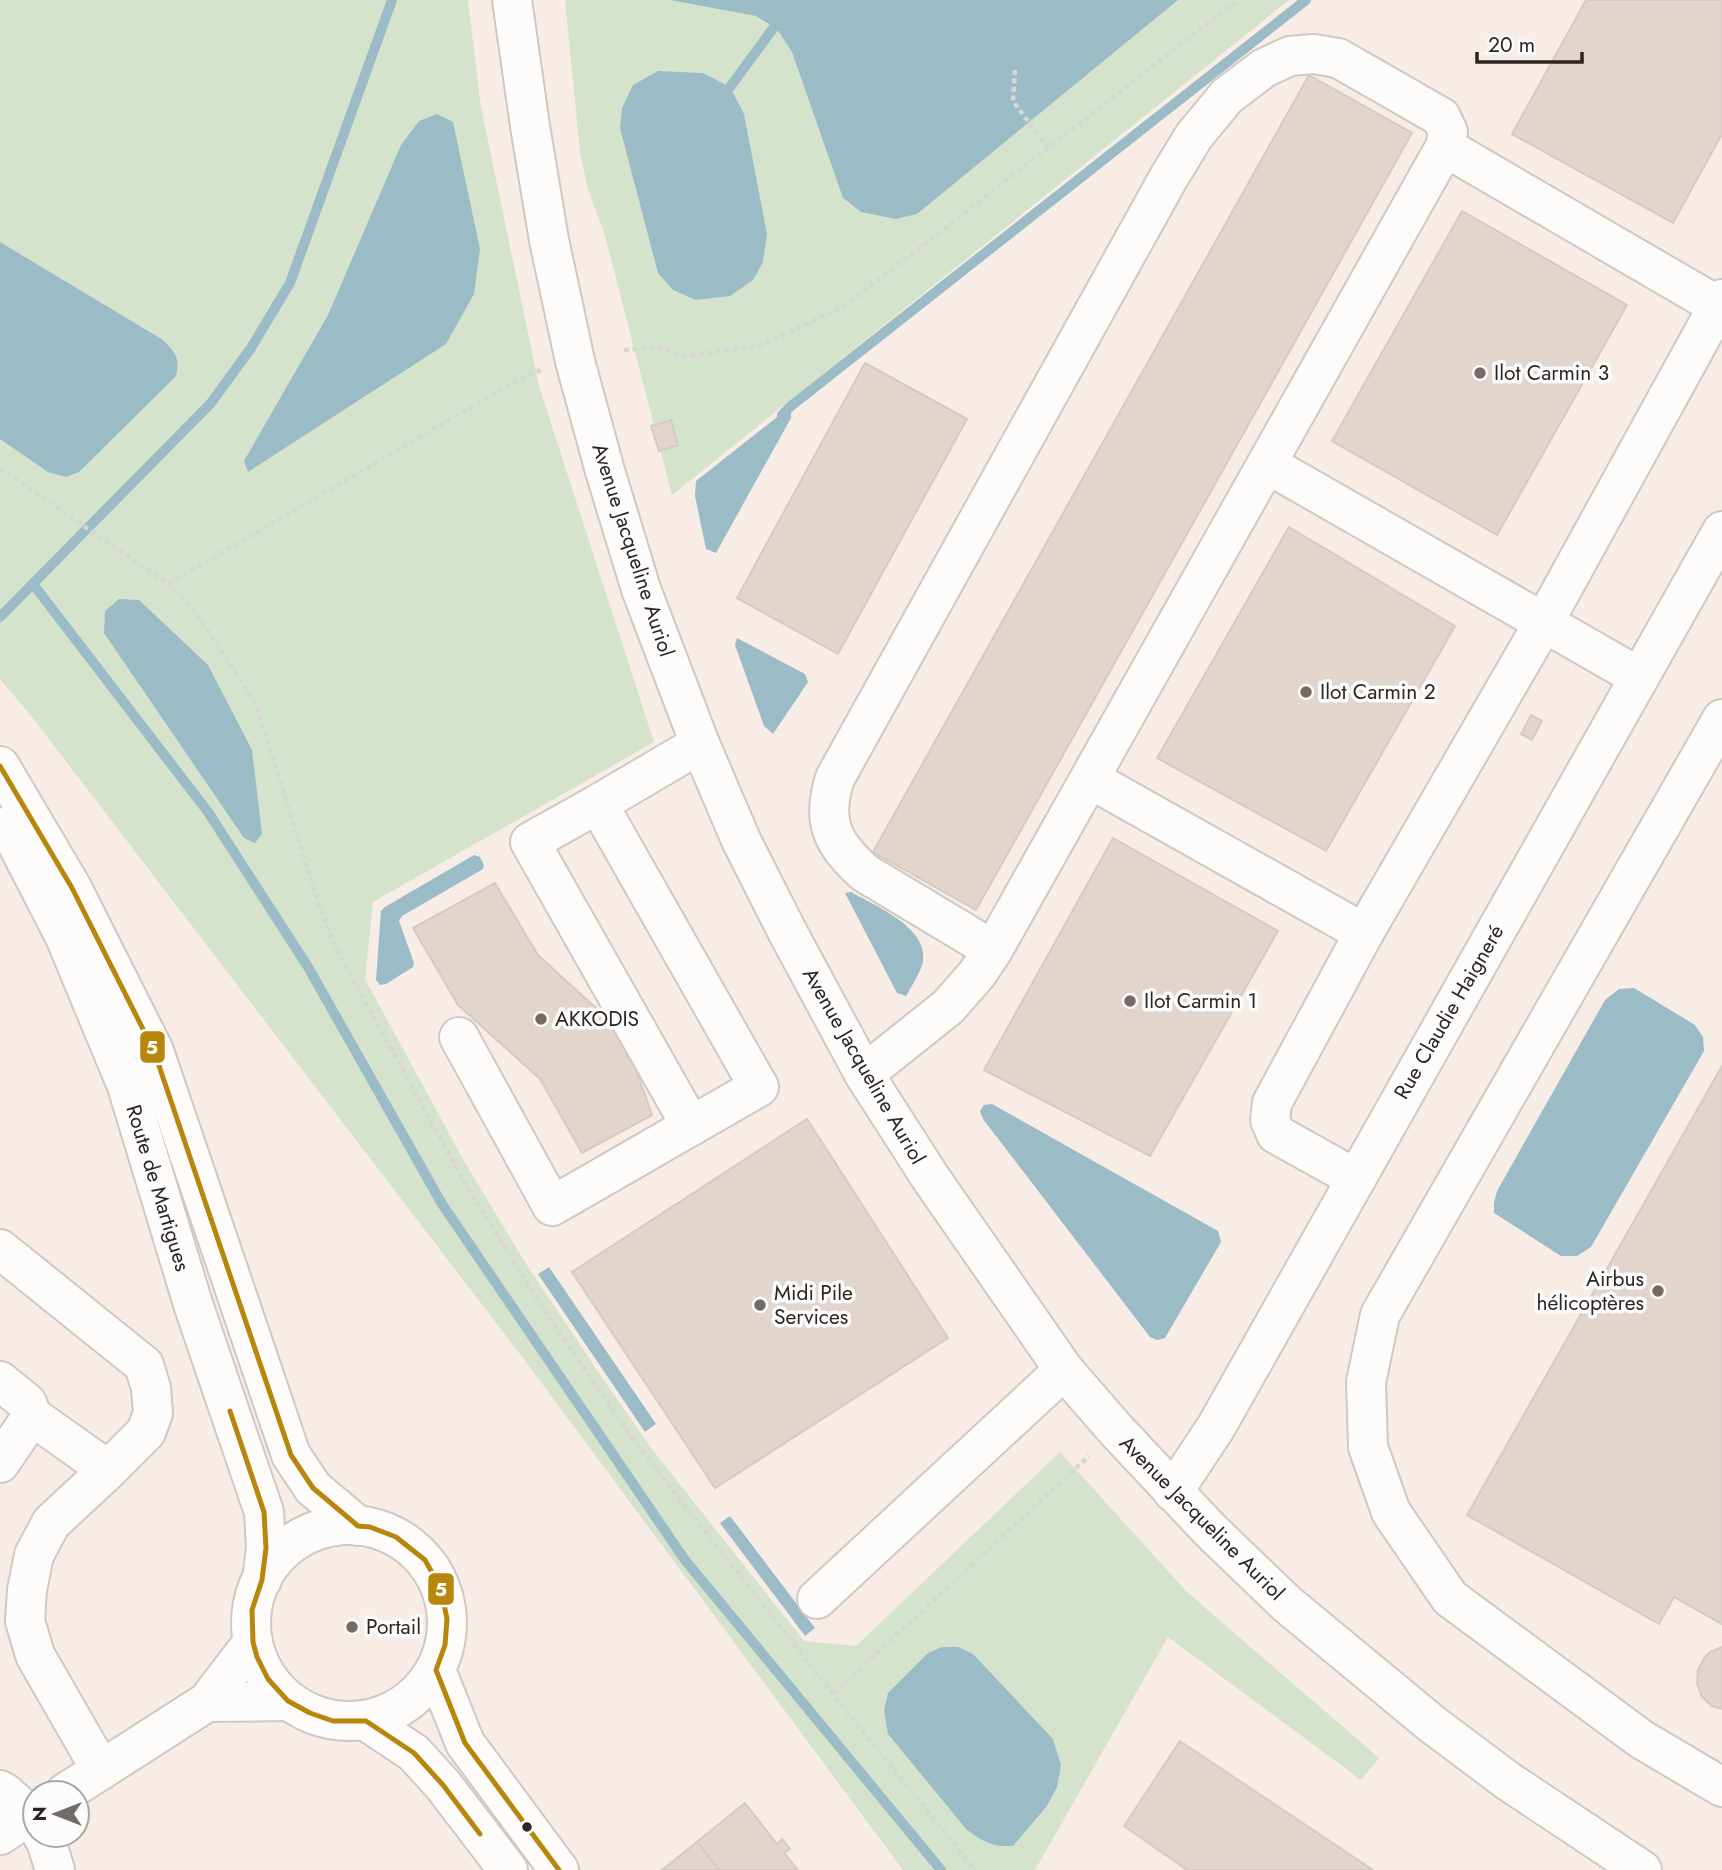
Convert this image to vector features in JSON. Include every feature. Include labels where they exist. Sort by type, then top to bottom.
[{"type":"street","name":"Avenue Jacqueline Auriol","points":[[512,0],[530,127],[575,361],[641,589],[741,841],[864,1074],[930,1177],[1064,1370],[1173,1492],[1287,1604],[1421,1716],[1508,1781],[1642,1870]]},
{"type":"street","points":[[864,1074],[948,1007],[977,974],[993,950],[1446,147],[1448,132],[1441,117],[1338,58],[1314,54],[1290,56],[1264,68],[1227,96],[1194,136],[835,778],[829,795],[829,821],[835,840],[849,858],[865,873],[993,950]]},
{"type":"street","points":[[1355,1178],[1276,1134],[1270,1120],[1272,1103],[1364,933],[1544,622],[1720,303],[1446,147]]},
{"type":"street","points":[[1267,464],[1639,677]]},
{"type":"street","name":"Rue Claudie Haigneré","points":[[1173,1492],[1216,1427],[1722,531]]},
{"type":"street","points":[[1722,719],[1380,1315],[1366,1381],[1368,1447],[1391,1512],[1450,1598],[1641,1739],[1722,1787]]},
{"type":"street","points":[[691,1126],[530,842],[701,744]]},
{"type":"street","name":"Route de Martigues","points":[[0,766],[72,888],[154,1051],[291,1455],[313,1488],[358,1526]]},
{"type":"street","points":[[1090,779],[1364,933]]},
{"type":"street","points":[[458,1037],[552,1206],[759,1087],[598,804]]},
{"type":"street","name":"Route de Martigues","points":[[0,812],[65,937],[127,1086],[179,1258],[264,1512],[266,1548],[261,1580]]},
{"type":"street","points":[[179,1258],[220,1244]]},
{"type":"street","points":[[0,1249],[144,1365],[151,1388],[153,1413],[146,1432],[51,1523],[34,1555],[27,1590],[25,1621],[35,1655],[101,1770]]},
{"type":"street","points":[[817,1599],[1064,1370]]},
{"type":"street","points":[[0,1381],[27,1403],[32,1416],[108,1469]]},
{"type":"street","points":[[0,1463],[32,1416]]},
{"type":"street","points":[[342,1525],[358,1526],[370,1527],[396,1537],[425,1560],[441,1588],[447,1619],[445,1645],[436,1670],[426,1685],[393,1712],[366,1721],[333,1721],[288,1701],[268,1679],[253,1642],[252,1610],[261,1580],[279,1555],[295,1541],[319,1530],[342,1525]]},
{"type":"street","points":[[87,1779],[207,1702],[253,1642]]},
{"type":"street","points":[[436,1670],[465,1743],[559,1870]]},
{"type":"street","points":[[207,1702],[288,1701]]},
{"type":"street","points":[[366,1721],[414,1753],[443,1785],[508,1870]]},
{"type":"street","points":[[0,1790],[21,1816]]},
{"type":"path","points":[[624,350],[656,347],[687,356],[759,346],[846,305],[1238,0]]},
{"type":"path","points":[[1015,69],[1013,101],[1048,148]]},
{"type":"path","points":[[168,584],[516,381],[541,370]]},
{"type":"path","points":[[0,468],[126,555]]},
{"type":"path","points":[[833,1694],[1089,1456]]},
{"type":"green space","points":[[0,0],[468,0],[481,107],[539,386],[654,742],[373,902],[365,979],[464,1161],[526,1264],[651,1448],[804,1641],[856,1646],[1060,1452],[1187,1592],[1379,1758],[1361,1780],[1168,1637],[1035,1870],[903,1870],[526,1362],[32,717],[0,679]]},
{"type":"green space","points":[[565,0],[1289,0],[672,495],[604,232],[588,190],[580,152]]},
{"type":"water","points":[[670,0],[1178,0],[917,214],[896,219],[861,212],[843,198],[792,52],[777,29],[756,16]]},
{"type":"water","points":[[658,71],[703,73],[730,87],[744,114],[767,234],[763,262],[753,280],[730,296],[696,300],[673,290],[658,273],[620,128],[622,108],[633,85]]},
{"type":"water","points":[[437,114],[453,122],[480,249],[474,294],[446,344],[248,472],[244,461],[328,315],[401,145],[419,121]]},
{"type":"water","points":[[0,242],[163,340],[174,352],[177,360],[176,376],[79,472],[66,477],[48,472],[0,439]]},
{"type":"water","points":[[791,406],[791,418],[716,553],[706,549],[695,496],[696,481]]},
{"type":"water","points":[[119,599],[139,600],[208,665],[252,750],[262,834],[255,843],[244,838],[104,633],[105,611]]},
{"type":"water","points":[[737,638],[805,674],[808,682],[773,734],[764,726],[735,645]]},
{"type":"water","points":[[474,855],[480,857],[483,869],[402,916],[399,921],[414,963],[413,967],[380,985],[376,980],[381,911]]},
{"type":"water","points":[[851,892],[898,919],[917,938],[923,961],[906,996],[897,993],[845,893]]},
{"type":"water","points":[[1634,988],[1695,1025],[1703,1037],[1704,1051],[1591,1247],[1577,1256],[1561,1256],[1494,1213],[1497,1191],[1605,1000],[1619,989]]},
{"type":"water","points":[[992,1104],[1218,1231],[1221,1242],[1165,1338],[1157,1340],[1150,1337],[983,1119],[980,1111],[984,1105]]},
{"type":"water","points":[[549,1267],[656,1424],[645,1432],[538,1274]]},
{"type":"water","points":[[730,1516],[815,1628],[805,1636],[720,1523]]},
{"type":"water","points":[[942,1647],[958,1647],[973,1654],[1053,1739],[1061,1765],[1057,1787],[1047,1806],[1013,1846],[988,1843],[967,1830],[888,1734],[884,1711],[888,1693],[928,1653]]},
{"type":"building","points":[[1586,0],[1722,0],[1722,134],[1673,223],[1512,134]]},
{"type":"building","points":[[1309,75],[1412,133],[976,910],[873,852]]},
{"type":"building","name":"Ilot Carmin 3","points":[[1462,211],[1627,305],[1497,535],[1332,441]]},
{"type":"building","points":[[865,363],[967,419],[838,654],[737,598]]},
{"type":"building","points":[[671,420],[678,445],[659,451],[651,426]]},
{"type":"building","name":"Ilot Carmin 2","points":[[1289,527],[1455,626],[1326,851],[1157,758]]},
{"type":"building","points":[[1531,715],[1542,721],[1532,740],[1521,734]]},
{"type":"building","name":"Ilot Carmin 1","points":[[1113,838],[1278,931],[1150,1156],[984,1070]]},
{"type":"building","name":"AKKODIS","points":[[495,883],[538,955],[623,1033],[652,1115],[582,1153],[540,1079],[458,1005],[413,928]]},
{"type":"building","name":"Airbus hélicoptères","points":[[1722,1066],[1722,1624],[1674,1597],[1659,1624],[1467,1515]]},
{"type":"building","name":"Midi Pile Services","points":[[807,1119],[948,1338],[715,1488],[572,1272]]},
{"type":"building","points":[[1722,1647],[1722,1709],[1712,1706],[1702,1697],[1697,1683],[1698,1670],[1704,1658]]},
{"type":"building","points":[[1180,1741],[1373,1870],[1187,1870],[1124,1826]]},
{"type":"building","points":[[745,1803],[777,1844],[782,1839],[790,1849],[784,1853],[798,1870],[719,1870],[697,1842]]},
{"type":"building","points":[[697,1842],[719,1870],[662,1870]]},
{"type":"waterway","points":[[0,617],[211,403],[251,348],[290,283],[392,0]]},
{"type":"waterway","points":[[730,87],[794,0]]},
{"type":"waterway","points":[[782,415],[1306,0]]},
{"type":"waterway","points":[[33,584],[208,812],[308,967],[442,1204],[685,1560],[941,1870]]},
{"type":"transit line","name":"5","points":[[0,766],[72,888],[154,1051],[291,1455],[313,1488],[358,1526],[370,1527],[396,1537],[425,1560],[441,1589],[447,1619],[445,1645],[436,1670],[465,1743],[559,1870]]},
{"type":"transit line","name":"5","points":[[230,1411],[264,1512],[266,1548],[262,1580],[252,1610],[253,1642],[268,1679],[288,1701],[310,1713],[333,1721],[366,1721],[414,1753],[443,1785],[480,1834]]},
{"type":"place","name":"Ilot Carmin 3","points":[[1480,373]]},
{"type":"place","name":"Ilot Carmin 2","points":[[1306,692]]},
{"type":"place","name":"Ilot Carmin 1","points":[[1130,1001]]},
{"type":"place","name":"AKKODIS","points":[[541,1019]]},
{"type":"place","name":"Airbus hélicoptères","points":[[1658,1291]]},
{"type":"place","name":"Midi Pile Services","points":[[760,1305]]},
{"type":"place","name":"Portail","points":[[352,1627]]}]
